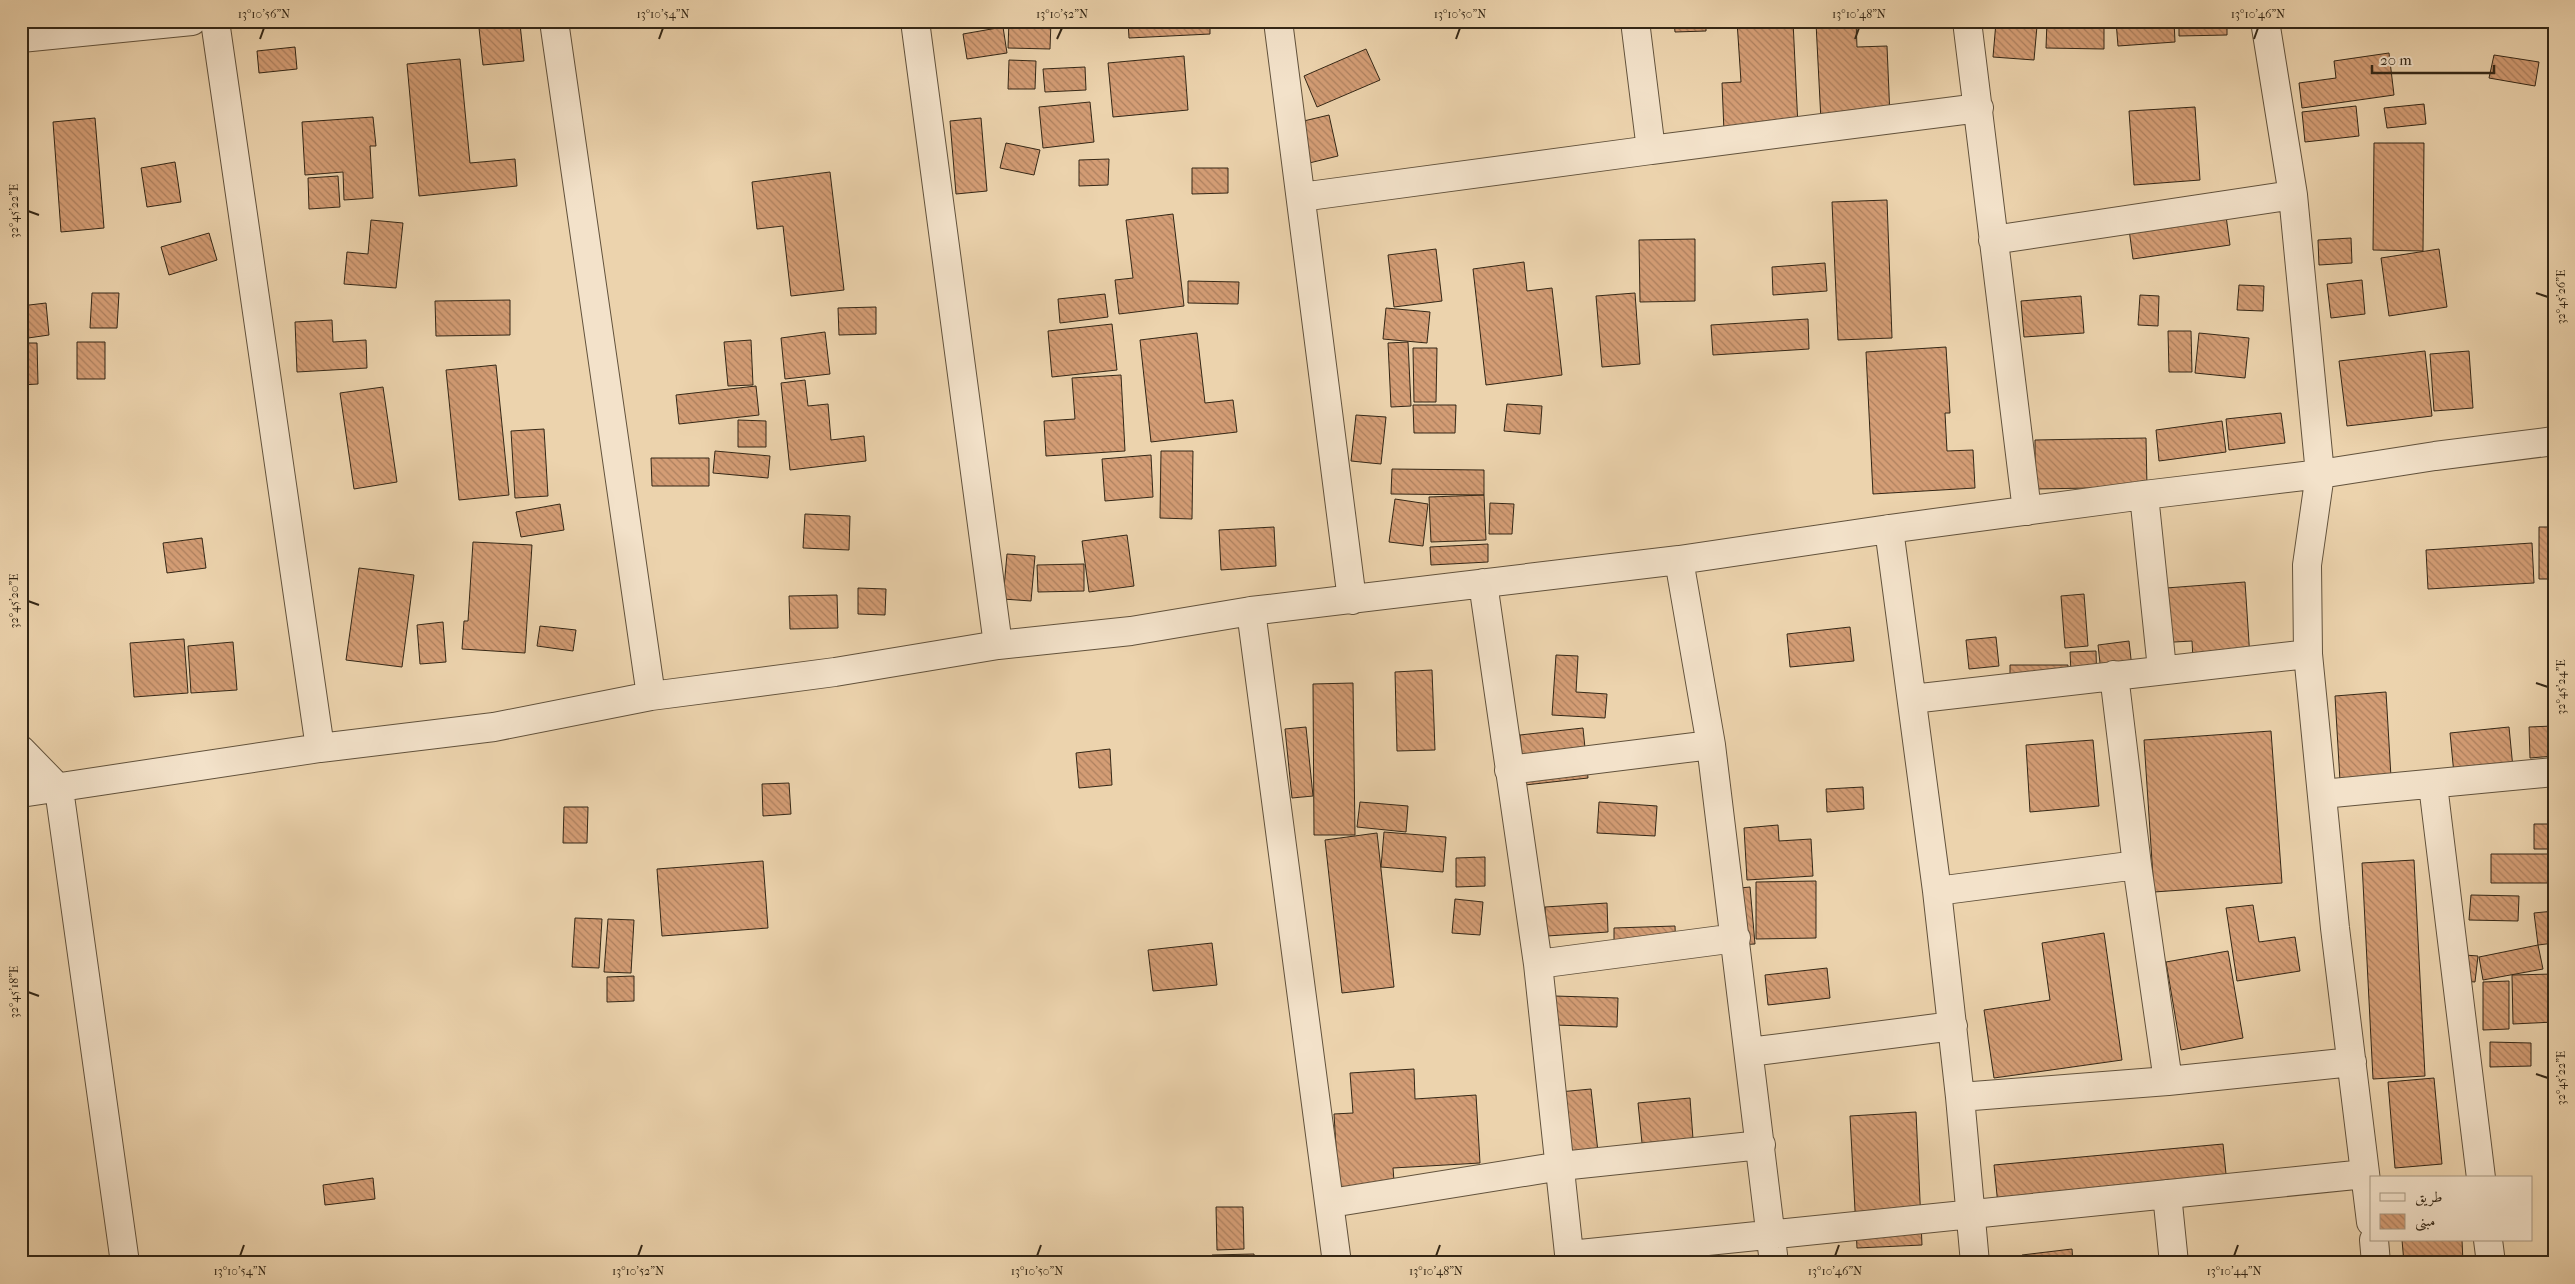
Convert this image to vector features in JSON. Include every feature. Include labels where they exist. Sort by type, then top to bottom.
[{"type":"street","points":[[21,38],[192,21]]},
{"type":"street","points":[[215,21],[320,748]]},
{"type":"street","points":[[554,21],[651,696]]},
{"type":"street","points":[[915,21],[998,645]]},
{"type":"street","points":[[1278,21],[1352,600]]},
{"type":"street","points":[[1635,21],[1650,150]]},
{"type":"street","points":[[1967,21],[2027,511]]},
{"type":"street","points":[[2265,21],[2292,195],[2320,474],[2307,565],[2308,654],[2370,1214]]},
{"type":"street","points":[[1301,197],[1979,108]]},
{"type":"street","points":[[1993,240],[2292,195]]},
{"type":"street","points":[[21,793],[58,789],[320,748],[494,727],[651,696],[835,672],[998,645],[1131,631],[1251,611],[1679,560],[1889,529],[2320,474],[2435,456],[2554,441]]},
{"type":"street","points":[[2144,495],[2162,669]]},
{"type":"street","points":[[1889,529],[1937,891],[1960,1097],[1969,1215],[1975,1263]]},
{"type":"street","points":[[1679,560],[1711,745],[1736,938],[1774,1263]]},
{"type":"street","points":[[1483,583],[1538,964],[1570,1259],[2365,1174]]},
{"type":"street","points":[[1251,611],[1331,1203],[1337,1263]]},
{"type":"street","points":[[1912,699],[2162,669],[2308,654]]},
{"type":"street","points":[[2114,675],[2137,865],[2168,1081]]},
{"type":"street","points":[[1509,770],[1711,745]]},
{"type":"street","points":[[21,750],[58,789],[125,1263]]},
{"type":"street","points":[[2322,794],[2433,785],[2554,772]]},
{"type":"street","points":[[2433,785],[2481,1176]]},
{"type":"street","points":[[1937,891],[2137,865]]},
{"type":"street","points":[[1538,964],[1736,938]]},
{"type":"street","points":[[1749,1052],[1952,1026]]},
{"type":"street","points":[[1960,1097],[2168,1081],[2352,1062]]},
{"type":"street","points":[[1331,1203],[1561,1166],[1761,1145]]},
{"type":"street","points":[[2167,1194],[2174,1263]]},
{"type":"street","points":[[2374,1242],[2376,1263]]},
{"type":"street","points":[[2488,1242],[2491,1263]]},
{"type":"building","points":[[1009,21],[1051,21],[1050,49],[1008,48]]},
{"type":"building","points":[[1057,21],[1086,21],[1086,24],[1057,27]]},
{"type":"building","points":[[1128,21],[1210,21],[1210,34],[1129,38]]},
{"type":"building","points":[[1674,21],[1706,21],[1706,31],[1675,32]]},
{"type":"building","points":[[1737,21],[1793,21],[1798,127],[1724,132],[1722,83],[1741,82]]},
{"type":"building","points":[[1856,21],[1857,47],[1887,46],[1890,117],[1821,121],[1816,23]]},
{"type":"building","points":[[2047,21],[2104,21],[2104,49],[2046,48]]},
{"type":"building","points":[[2116,21],[2174,21],[2175,42],[2118,46]]},
{"type":"building","points":[[2179,21],[2227,21],[2227,35],[2179,36]]},
{"type":"building","points":[[1996,22],[2037,26],[2034,60],[1993,57]]},
{"type":"building","points":[[520,24],[524,61],[483,65],[479,28]]},
{"type":"building","points":[[1003,27],[1007,53],[967,59],[963,34]]},
{"type":"building","points":[[295,47],[297,69],[259,73],[257,51]]},
{"type":"building","points":[[1366,49],[1380,80],[1317,107],[1304,76]]},
{"type":"building","points":[[2389,53],[2394,95],[2302,108],[2299,83],[2336,78],[2334,61]]},
{"type":"building","points":[[2494,55],[2539,62],[2535,86],[2489,78]]},
{"type":"building","points":[[1184,56],[1188,110],[1113,117],[1108,63]]},
{"type":"building","points":[[460,59],[470,163],[515,159],[517,186],[419,196],[407,64]]},
{"type":"building","points":[[1009,60],[1036,61],[1035,89],[1008,89]]},
{"type":"building","points":[[1085,67],[1086,90],[1045,92],[1043,69]]},
{"type":"building","points":[[1090,102],[1094,142],[1043,148],[1039,107]]},
{"type":"building","points":[[2424,104],[2426,124],[2387,128],[2384,108]]},
{"type":"building","points":[[2356,106],[2359,136],[2305,142],[2302,112]]},
{"type":"building","points":[[2195,107],[2200,180],[2134,185],[2129,111]]},
{"type":"building","points":[[1329,115],[1338,156],[1301,165],[1291,124]]},
{"type":"building","points":[[373,117],[376,146],[370,146],[373,198],[344,200],[343,172],[305,175],[302,122]]},
{"type":"building","points":[[95,118],[104,228],[61,232],[53,122]]},
{"type":"building","points":[[981,118],[987,191],[956,194],[950,121]]},
{"type":"building","points":[[1006,143],[1040,150],[1034,175],[1000,168]]},
{"type":"building","points":[[2374,143],[2424,143],[2423,251],[2373,250]]},
{"type":"building","points":[[1109,159],[1108,185],[1079,186],[1079,160]]},
{"type":"building","points":[[175,162],[181,202],[147,207],[141,168]]},
{"type":"building","points":[[1192,168],[1228,168],[1228,193],[1192,194]]},
{"type":"building","points":[[830,172],[844,290],[791,296],[783,226],[757,229],[752,182]]},
{"type":"building","points":[[338,176],[340,207],[309,209],[308,178]]},
{"type":"building","points":[[1887,200],[1892,338],[1838,340],[1832,202]]},
{"type":"building","points":[[1173,214],[1184,306],[1119,314],[1115,280],[1133,278],[1126,220]]},
{"type":"building","points":[[2226,216],[2230,245],[2133,259],[2129,229]]},
{"type":"building","points":[[371,220],[403,223],[396,288],[344,284],[347,252],[368,254]]},
{"type":"building","points":[[209,233],[217,260],[169,275],[161,247]]},
{"type":"building","points":[[2351,238],[2352,263],[2319,265],[2318,240]]},
{"type":"building","points":[[1695,239],[1695,301],[1640,302],[1639,240]]},
{"type":"building","points":[[1436,249],[1442,301],[1394,307],[1388,255]]},
{"type":"building","points":[[2439,249],[2447,307],[2389,316],[2381,258]]},
{"type":"building","points":[[1524,262],[1527,291],[1552,288],[1562,375],[1486,385],[1473,269]]},
{"type":"building","points":[[1825,263],[1827,291],[1773,295],[1772,267]]},
{"type":"building","points":[[2362,280],[2365,314],[2331,318],[2327,284]]},
{"type":"building","points":[[1188,281],[1239,282],[1238,304],[1188,303]]},
{"type":"building","points":[[2239,285],[2264,286],[2263,311],[2237,310]]},
{"type":"building","points":[[92,293],[119,293],[117,328],[90,328]]},
{"type":"building","points":[[1635,293],[1640,364],[1602,367],[1596,296]]},
{"type":"building","points":[[1105,294],[1108,317],[1060,323],[1058,299]]},
{"type":"building","points":[[2140,295],[2159,296],[2158,326],[2138,325]]},
{"type":"building","points":[[2081,296],[2084,333],[2024,337],[2021,301]]},
{"type":"building","points":[[510,300],[510,335],[436,336],[435,301]]},
{"type":"building","points":[[46,303],[49,335],[21,339],[21,306]]},
{"type":"building","points":[[876,307],[876,334],[839,335],[838,308]]},
{"type":"building","points":[[1386,308],[1430,312],[1427,343],[1383,339]]},
{"type":"building","points":[[1808,319],[1809,349],[1713,355],[1711,325]]},
{"type":"building","points":[[332,320],[333,342],[366,340],[367,368],[297,372],[295,322]]},
{"type":"building","points":[[1112,324],[1117,370],[1052,377],[1048,331]]},
{"type":"building","points":[[2168,331],[2191,331],[2192,372],[2169,372]]},
{"type":"building","points":[[825,332],[830,374],[785,379],[781,338]]},
{"type":"building","points":[[1197,333],[1205,403],[1233,400],[1237,432],[1151,442],[1140,340]]},
{"type":"building","points":[[2199,333],[2249,338],[2245,378],[2195,373]]},
{"type":"building","points":[[751,340],[753,385],[728,386],[724,342]]},
{"type":"building","points":[[77,342],[105,342],[105,379],[77,379]]},
{"type":"building","points":[[1408,342],[1411,406],[1391,407],[1388,343]]},
{"type":"building","points":[[21,343],[37,343],[38,384],[21,385]]},
{"type":"building","points":[[1946,347],[1950,413],[1945,413],[1947,451],[1973,450],[1975,488],[1873,494],[1866,352]]},
{"type":"building","points":[[1413,348],[1437,348],[1436,402],[1414,402]]},
{"type":"building","points":[[2425,351],[2432,416],[2347,426],[2339,361]]},
{"type":"building","points":[[2469,351],[2473,408],[2434,411],[2430,354]]},
{"type":"building","points":[[496,365],[509,495],[459,500],[446,370]]},
{"type":"building","points":[[1121,375],[1125,451],[1046,456],[1044,421],[1075,419],[1072,378]]},
{"type":"building","points":[[805,380],[808,406],[828,404],[831,440],[864,436],[866,461],[790,470],[781,383]]},
{"type":"building","points":[[756,386],[759,415],[679,424],[676,395]]},
{"type":"building","points":[[383,387],[397,482],[354,489],[340,393]]},
{"type":"building","points":[[1507,404],[1542,406],[1540,434],[1504,431]]},
{"type":"building","points":[[1413,405],[1456,405],[1455,433],[1414,433]]},
{"type":"building","points":[[2281,413],[2285,443],[2229,450],[2226,419]]},
{"type":"building","points":[[1356,415],[1386,417],[1381,464],[1351,461]]},
{"type":"building","points":[[738,420],[766,421],[766,447],[738,447]]},
{"type":"building","points":[[2222,421],[2226,452],[2159,461],[2156,430]]},
{"type":"building","points":[[544,429],[548,496],[515,498],[511,431]]},
{"type":"building","points":[[2146,438],[2147,487],[2035,489],[2035,440]]},
{"type":"building","points":[[715,451],[770,456],[768,478],[713,473]]},
{"type":"building","points":[[1161,451],[1193,451],[1192,519],[1160,518]]},
{"type":"building","points":[[1151,455],[1153,497],[1105,501],[1102,459]]},
{"type":"building","points":[[651,458],[709,458],[709,486],[652,486]]},
{"type":"building","points":[[1392,469],[1484,470],[1484,495],[1391,494]]},
{"type":"building","points":[[1484,495],[1486,540],[1431,542],[1429,497]]},
{"type":"building","points":[[1395,499],[1428,504],[1423,546],[1389,542]]},
{"type":"building","points":[[1490,503],[1514,504],[1512,534],[1489,534]]},
{"type":"building","points":[[560,504],[564,530],[521,537],[516,512]]},
{"type":"building","points":[[805,514],[850,516],[849,550],[803,548]]},
{"type":"building","points":[[1274,527],[1276,566],[1221,570],[1219,530]]},
{"type":"building","points":[[2539,527],[2554,527],[2554,579],[2539,579]]},
{"type":"building","points":[[1127,535],[1134,586],[1089,592],[1082,541]]},
{"type":"building","points":[[202,538],[206,568],[167,573],[163,543]]},
{"type":"building","points":[[473,542],[532,545],[525,653],[462,649],[464,621],[468,621]]},
{"type":"building","points":[[2532,543],[2534,583],[2428,589],[2426,550]]},
{"type":"building","points":[[1488,544],[1488,562],[1431,565],[1430,547]]},
{"type":"building","points":[[1007,554],[1035,556],[1031,601],[1003,599]]},
{"type":"building","points":[[1084,564],[1084,591],[1038,592],[1037,565]]},
{"type":"building","points":[[359,568],[414,575],[402,667],[346,660]]},
{"type":"building","points":[[2245,582],[2251,673],[2194,677],[2192,641],[2157,643],[2153,589]]},
{"type":"building","points":[[858,588],[886,589],[885,615],[858,614]]},
{"type":"building","points":[[2084,594],[2088,646],[2065,648],[2061,596]]},
{"type":"building","points":[[837,595],[838,628],[790,629],[789,596]]},
{"type":"building","points":[[2550,598],[2554,598],[2554,635]]},
{"type":"building","points":[[443,622],[446,662],[420,664],[417,625]]},
{"type":"building","points":[[540,626],[576,630],[573,651],[537,646]]},
{"type":"building","points":[[1850,627],[1854,661],[1790,667],[1787,634]]},
{"type":"building","points":[[1996,637],[1999,666],[1969,669],[1966,640]]},
{"type":"building","points":[[184,639],[188,693],[134,697],[130,643]]},
{"type":"building","points":[[2129,641],[2134,686],[2103,690],[2098,645]]},
{"type":"building","points":[[233,642],[237,690],[191,693],[188,646]]},
{"type":"building","points":[[2096,651],[2097,691],[2072,692],[2070,652]]},
{"type":"building","points":[[1556,655],[1578,656],[1576,692],[1607,694],[1605,718],[1552,715]]},
{"type":"building","points":[[2010,665],[2068,665],[2068,695],[2010,696]]},
{"type":"building","points":[[1432,670],[1435,750],[1397,751],[1395,672]]},
{"type":"building","points":[[1353,683],[1355,835],[1314,835],[1313,684]]},
{"type":"building","points":[[2386,692],[2391,777],[2340,781],[2335,696]]},
{"type":"building","points":[[2553,726],[2554,756],[2530,758],[2529,727]]},
{"type":"building","points":[[1306,727],[1313,796],[1292,798],[1285,729]]},
{"type":"building","points":[[2509,727],[2513,768],[2454,774],[2450,733]]},
{"type":"building","points":[[1583,728],[1588,778],[1525,785],[1520,735]]},
{"type":"building","points":[[2271,731],[2282,883],[2154,892],[2144,740]]},
{"type":"building","points":[[2093,740],[2099,806],[2030,812],[2026,745]]},
{"type":"building","points":[[1110,749],[1112,785],[1079,788],[1076,753]]},
{"type":"building","points":[[789,783],[791,814],[763,816],[762,784]]},
{"type":"building","points":[[1863,787],[1864,809],[1827,812],[1826,789]]},
{"type":"building","points":[[1360,802],[1408,806],[1406,832],[1357,827]]},
{"type":"building","points":[[1599,802],[1657,806],[1655,836],[1597,833]]},
{"type":"building","points":[[564,807],[588,807],[587,843],[563,843]]},
{"type":"building","points":[[2534,824],[2554,824],[2554,849],[2534,849]]},
{"type":"building","points":[[1778,825],[1779,841],[1811,839],[1813,876],[1747,880],[1744,828]]},
{"type":"building","points":[[1384,832],[1446,837],[1443,872],[1381,867]]},
{"type":"building","points":[[1377,833],[1394,987],[1342,993],[1325,840]]},
{"type":"building","points":[[2491,854],[2554,854],[2554,883],[2491,883]]},
{"type":"building","points":[[1485,857],[1485,886],[1456,887],[1456,858]]},
{"type":"building","points":[[2414,860],[2425,1076],[2373,1079],[2362,863]]},
{"type":"building","points":[[763,861],[768,928],[662,936],[657,869]]},
{"type":"building","points":[[1816,881],[1816,938],[1756,939],[1756,882]]},
{"type":"building","points":[[1750,887],[1755,944],[1734,945],[1730,889]]},
{"type":"building","points":[[2471,895],[2519,896],[2518,921],[2469,920]]},
{"type":"building","points":[[1455,899],[1483,902],[1480,935],[1452,933]]},
{"type":"building","points":[[1607,903],[1608,932],[1547,936],[1545,907]]},
{"type":"building","points":[[2253,905],[2259,942],[2295,937],[2300,971],[2237,981],[2226,908]]},
{"type":"building","points":[[2554,911],[2554,943],[2538,945],[2534,913]]},
{"type":"building","points":[[575,918],[602,919],[599,968],[572,967]]},
{"type":"building","points":[[608,919],[634,920],[631,973],[604,972]]},
{"type":"building","points":[[1675,926],[1676,955],[1614,956],[1614,928]]},
{"type":"building","points":[[2104,933],[2122,1060],[1994,1078],[1984,1010],[2050,1000],[2042,943]]},
{"type":"building","points":[[1212,943],[1217,985],[1153,991],[1148,950]]},
{"type":"building","points":[[2538,945],[2543,969],[2483,980],[2479,957]]},
{"type":"building","points":[[2228,951],[2243,1038],[2181,1050],[2166,962]]},
{"type":"building","points":[[2451,954],[2478,956],[2475,982],[2449,980]]},
{"type":"building","points":[[1827,968],[1830,998],[1768,1005],[1765,975]]},
{"type":"building","points":[[2554,974],[2554,1022],[2513,1024],[2512,975]]},
{"type":"building","points":[[634,976],[634,1001],[607,1002],[607,977]]},
{"type":"building","points":[[2509,981],[2509,1029],[2483,1030],[2483,982]]},
{"type":"building","points":[[1555,996],[1618,998],[1617,1027],[1554,1025]]},
{"type":"building","points":[[2490,1042],[2531,1043],[2531,1066],[2490,1067]]},
{"type":"building","points":[[1414,1069],[1415,1099],[1476,1095],[1480,1163],[1393,1168],[1395,1194],[1339,1197],[1334,1114],[1353,1113],[1350,1073]]},
{"type":"building","points":[[2434,1078],[2442,1164],[2395,1168],[2388,1082]]},
{"type":"building","points":[[1591,1089],[1598,1152],[1566,1156],[1559,1092]]},
{"type":"building","points":[[1690,1098],[1693,1139],[1642,1143],[1638,1103]]},
{"type":"building","points":[[1916,1112],[1922,1245],[1857,1248],[1850,1116]]},
{"type":"building","points":[[2223,1144],[2228,1194],[1999,1215],[1994,1165]]},
{"type":"building","points":[[373,1178],[375,1199],[325,1205],[323,1185]]},
{"type":"building","points":[[1216,1207],[1243,1207],[1244,1249],[1217,1250]]},
{"type":"building","points":[[1703,1234],[1706,1262],[1648,1263],[1646,1238]]},
{"type":"building","points":[[2402,1242],[2462,1242],[2463,1263],[2404,1263]]},
{"type":"building","points":[[2072,1249],[2073,1263],[2023,1263],[2022,1255]]},
{"type":"building","points":[[1254,1254],[1255,1263],[1213,1263],[1212,1255]]}]
